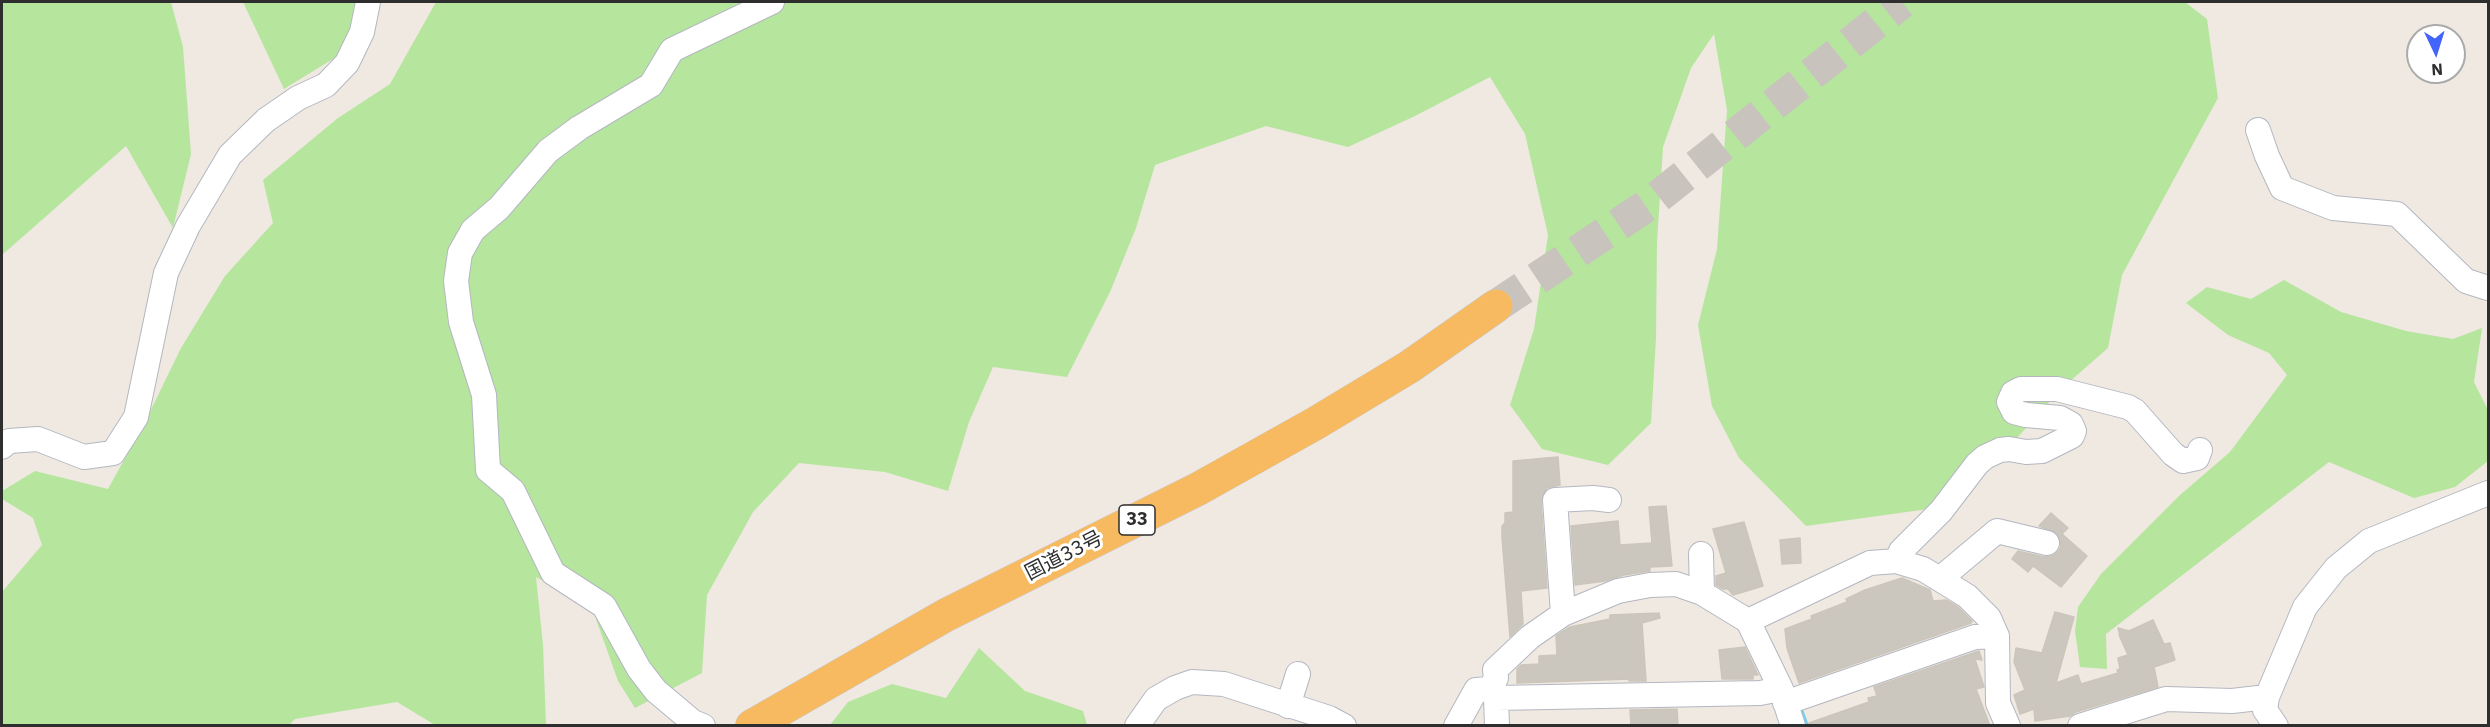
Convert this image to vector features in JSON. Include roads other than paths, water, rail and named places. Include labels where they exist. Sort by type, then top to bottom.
[{"type":"highway","name":"国道33号","points":[[759,721],[945,615],[1198,489],[1316,423],[1409,367],[1497,306]]},
{"type":"street","points":[[2,447],[9,441],[38,439],[84,457],[112,453],[136,417],[166,273],[188,226],[230,155],[266,120],[298,98],[326,85],[347,63],[362,32],[368,2]]},
{"type":"street","points":[[703,726],[693,722],[656,691],[639,669],[604,606],[553,573],[513,491],[488,470],[484,395],[463,331],[456,281],[460,253],[473,230],[499,208],[548,151],[579,128],[651,85],[672,50],[772,2]]},
{"type":"street","points":[[2258,130],[2266,156],[2282,188],[2333,208],[2397,214],[2466,281],[2488,288]]},
{"type":"street","points":[[1896,561],[1901,551],[1941,511],[1985,457],[2000,450],[2009,449],[2026,452],[2042,451],[2072,436],[2074,431],[2071,424],[2060,418],[2026,416],[2014,412],[2009,402],[2013,393],[2021,389],[2057,389],[2128,407],[2135,411],[2173,454],[2183,461],[2198,458],[2200,450]]},
{"type":"street","points":[[2276,726],[2265,710],[2267,697],[2305,607],[2336,568],[2370,540],[2488,493]]},
{"type":"street","points":[[1563,614],[1555,500],[1593,498],[1609,500]]},
{"type":"street","points":[[1941,578],[1997,531],[2047,543]]},
{"type":"street","points":[[1701,554],[1702,593]]},
{"type":"street","points":[[1748,621],[1870,563],[1896,561],[1923,569],[1967,596],[1989,618],[1997,636],[1998,703],[2008,726]]},
{"type":"street","points":[[1497,726],[1493,694],[1495,670],[1530,637],[1563,614],[1618,591],[1650,585],[1676,584],[1702,593],[1748,621],[1783,696],[1793,726]]},
{"type":"street","points":[[1456,726],[1476,690],[1493,694],[1760,693],[1783,696],[1975,637],[1997,636]]},
{"type":"street","points":[[1288,706],[1298,674]]},
{"type":"street","points":[[1137,726],[1156,699],[1175,688],[1192,682],[1224,684],[1329,718],[1344,726]]},
{"type":"street","points":[[2080,726],[2166,699],[2232,701],[2267,697]]},
{"type":"waterway","points":[[1799,707],[1806,726]]},
{"type":"tunnel","points":[[1496,306],[1649,204],[1902,2]]}]
